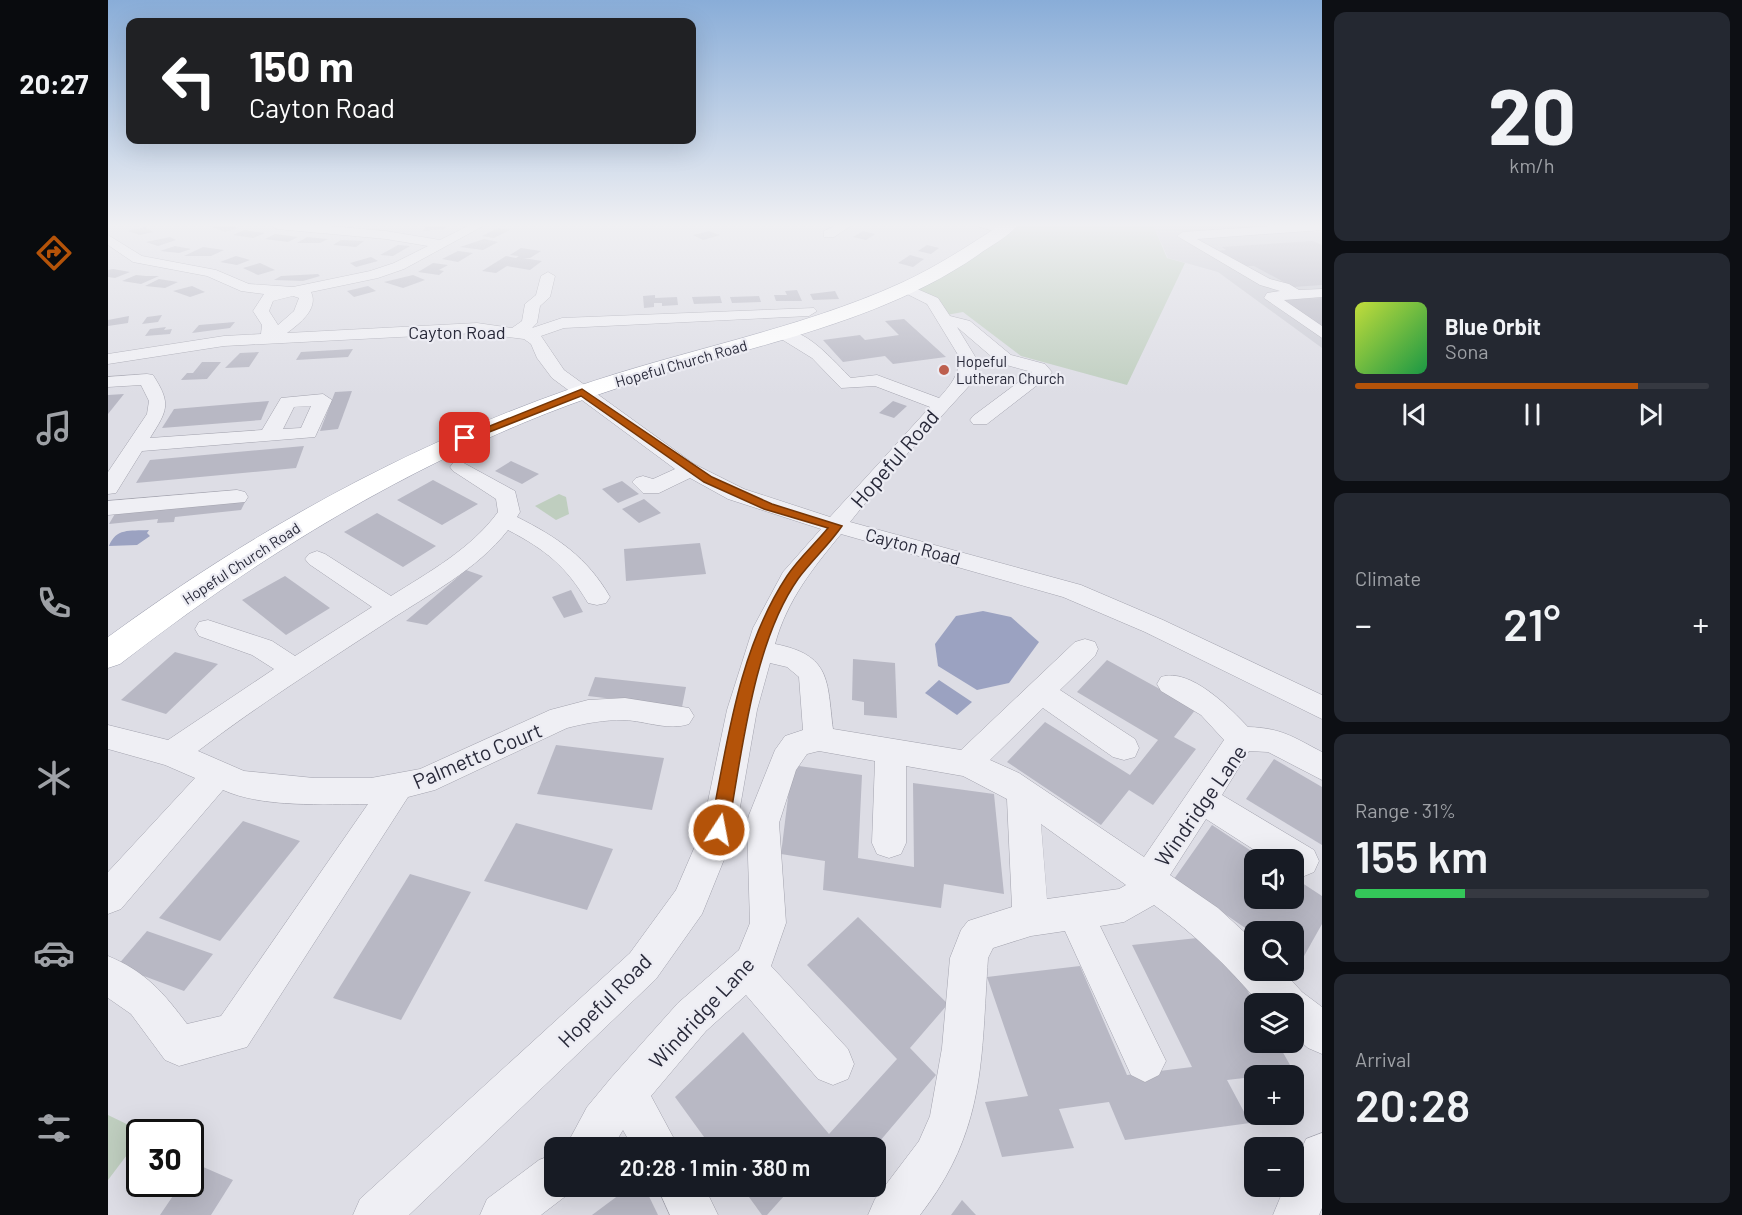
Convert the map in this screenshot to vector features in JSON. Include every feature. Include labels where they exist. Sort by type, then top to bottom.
[{"type":"main road","name":"Hopeful Church Road","points":[[108,655],[251,554],[348,497],[465,438],[582,392],[784,333],[908,289],[922,282]]},
{"type":"street","points":[[231,282],[246,288],[291,291],[306,295],[306,307],[269,338]]},
{"type":"street","points":[[269,338],[271,328],[264,318],[262,305],[271,296],[345,282]]},
{"type":"street","points":[[522,333],[529,323],[533,304],[543,297],[547,282]]},
{"type":"street","points":[[1264,282],[1284,287],[1297,294]]},
{"type":"street","name":"Hopeful Road","points":[[376,1215],[642,966],[689,902],[719,830],[742,710],[766,628],[792,578],[940,405],[960,386],[968,367],[968,358],[933,301],[908,289]]},
{"type":"street","points":[[1322,293],[1272,296],[1271,298],[1322,333]]},
{"type":"street","points":[[522,333],[562,323],[809,311]]},
{"type":"street","points":[[944,319],[964,324],[1005,358],[1039,368],[1043,372],[980,420]]},
{"type":"street","name":"Cayton Road","points":[[108,359],[203,344],[269,338],[477,328],[522,333],[538,341],[545,358],[558,374],[690,470],[736,494],[836,526],[1028,577],[1072,591],[1154,626],[1322,708]]},
{"type":"street","points":[[784,333],[802,343],[828,363],[838,378],[847,384],[877,380]]},
{"type":"street","points":[[860,365],[877,380],[940,405]]},
{"type":"street","points":[[108,382],[144,378],[149,380],[156,394],[158,407],[136,445],[112,477]]},
{"type":"street","points":[[136,445],[269,436]]},
{"type":"street","points":[[172,754],[213,723],[474,550],[504,520],[510,506],[507,496],[460,467]]},
{"type":"street","points":[[669,502],[647,485],[690,470]]},
{"type":"street","points":[[108,508],[237,496]]},
{"type":"street","points":[[504,520],[547,540],[587,576],[597,597]]},
{"type":"street","points":[[317,559],[390,607]]},
{"type":"street","points":[[208,629],[262,648],[295,669]]},
{"type":"street","points":[[967,764],[1085,649]]},
{"type":"street","points":[[759,651],[794,658],[809,669],[813,677],[819,739]]},
{"type":"street","points":[[1171,684],[1211,707],[1241,739]]},
{"type":"street","points":[[1041,692],[1124,748]]},
{"type":"street","name":"Palmetto Court","points":[[108,737],[172,754],[241,784],[314,791],[371,791],[398,788],[448,771],[560,718],[588,711],[625,709],[679,716]]},
{"type":"street","name":"Windridge Lane","points":[[593,1137],[602,1122],[692,1017],[753,963],[768,923],[762,839],[766,808],[790,751],[802,742],[819,739],[967,764],[1008,782],[1205,920],[1244,958]]},
{"type":"street","name":"Windridge Lane","points":[[891,1215],[921,1177],[945,1137],[954,1099],[969,958],[974,943],[981,934],[1031,919],[1124,905],[1141,895],[1148,880],[1241,739],[1273,740],[1322,767]]},
{"type":"street","points":[[889,843],[891,751]]},
{"type":"street","points":[[108,897],[218,774]]},
{"type":"street","points":[[108,975],[145,1000],[179,1046],[233,1033],[398,788]]},
{"type":"street","points":[[1023,792],[1031,919]]},
{"type":"street","points":[[1201,799],[1282,849]]},
{"type":"street","points":[[1074,912],[1145,1061]]},
{"type":"street","points":[[747,968],[833,1064]]},
{"type":"street","name":"Windridge Lane","points":[[1266,981],[1277,993]]},
{"type":"street","points":[[1304,1018],[1322,1034]]},
{"type":"street","points":[[626,1094],[651,1137]]},
{"type":"street","points":[[1296,1215],[1322,1156]]},
{"type":"street","points":[[503,1215],[544,1184]]},
{"type":"street","points":[[685,1197],[695,1215]]},
{"type":"shaded area","points":[[1231,282],[1322,282],[1322,348]]},
{"type":"green space","points":[[921,282],[1176,282],[1127,385],[1021,356],[963,312],[941,316],[908,289]]},
{"type":"green space","points":[[559,494],[566,497],[569,514],[556,520],[535,506]]},
{"type":"green space","points":[[108,1115],[126,1124],[126,1156],[108,1180]]},
{"type":"water","points":[[149,530],[147,533],[150,536],[137,545],[109,546],[119,533]]},
{"type":"water","points":[[983,611],[1011,617],[1039,642],[1009,683],[977,690],[938,666],[935,644],[956,616]]},
{"type":"water","points":[[939,680],[972,702],[957,715],[925,693]]},
{"type":"building","points":[[126,282],[146,282],[141,284]]},
{"type":"building","points":[[154,282],[178,282],[165,288],[145,286]]},
{"type":"building","points":[[385,282],[420,282],[403,288]]},
{"type":"building","points":[[1283,282],[1322,282],[1322,285],[1293,287]]},
{"type":"building","points":[[192,286],[205,292],[190,297],[173,291]]},
{"type":"building","points":[[368,286],[376,291],[354,297],[347,291]]},
{"type":"building","points":[[797,290],[802,301],[776,301],[774,295],[787,295],[785,291]]},
{"type":"building","points":[[835,291],[839,299],[813,300],[810,294]]},
{"type":"building","points":[[655,295],[655,298],[677,297],[678,305],[662,306],[662,303],[654,303],[654,307],[644,308],[643,296]]},
{"type":"building","points":[[720,296],[722,303],[694,304],[692,297]]},
{"type":"building","points":[[759,296],[761,302],[732,303],[730,297]]},
{"type":"building","points":[[1322,298],[1322,331],[1277,300]]},
{"type":"building","points":[[162,315],[158,322],[142,324],[147,317]]},
{"type":"building","points":[[129,316],[128,323],[108,326],[108,320]]},
{"type":"building","name":"Hopeful Lutheran Church","points":[[904,319],[946,357],[893,364],[885,356],[843,362],[823,340],[860,335],[865,340],[899,335],[885,321]]},
{"type":"building","points":[[235,322],[230,328],[192,333],[199,325]]},
{"type":"building","points":[[166,327],[164,330],[172,329],[170,334],[145,336],[150,329]]},
{"type":"building","points":[[353,349],[348,357],[296,360],[301,352]]},
{"type":"building","points":[[259,352],[249,367],[225,368],[240,353]]},
{"type":"building","points":[[202,362],[221,362],[207,379],[181,380],[187,373],[193,373]]},
{"type":"building","points":[[352,391],[338,429],[320,431],[335,392]]},
{"type":"building","points":[[124,394],[108,414],[108,395]]},
{"type":"building","points":[[269,401],[261,420],[162,428],[174,409]]},
{"type":"building","points":[[893,401],[907,406],[894,418],[879,413]]},
{"type":"building","points":[[304,446],[296,468],[136,483],[150,460]]},
{"type":"building","points":[[511,461],[539,474],[522,484],[495,471]]},
{"type":"building","points":[[433,480],[478,504],[442,525],[397,500]]},
{"type":"building","points":[[622,481],[639,494],[618,503],[602,489]]},
{"type":"building","points":[[644,499],[661,513],[639,523],[622,509]]},
{"type":"building","points":[[246,500],[241,510],[175,517],[174,522],[157,523],[158,519],[109,524],[116,512]]},
{"type":"building","points":[[377,513],[436,546],[403,567],[344,532]]},
{"type":"building","points":[[700,543],[706,574],[626,581],[624,549]]},
{"type":"building","points":[[466,570],[483,576],[427,625],[406,621]]},
{"type":"building","points":[[285,576],[330,608],[286,635],[242,600]]},
{"type":"building","points":[[571,590],[583,612],[564,618],[552,597]]},
{"type":"building","points":[[175,652],[218,664],[166,714],[121,700]]},
{"type":"building","points":[[853,659],[895,663],[897,718],[864,715],[864,702],[852,700]]},
{"type":"building","points":[[1107,660],[1196,709],[1174,737],[1196,749],[1153,805],[1129,790],[1101,825],[1007,762],[1045,722],[1130,775],[1158,740],[1077,692]]},
{"type":"building","points":[[595,677],[686,687],[682,707],[588,696]]},
{"type":"building","points":[[556,745],[664,758],[652,810],[537,794]]},
{"type":"building","points":[[1274,759],[1322,787],[1322,845],[1246,799]]},
{"type":"building","points":[[792,765],[862,775],[858,858],[914,867],[913,783],[994,794],[1004,894],[944,884],[941,908],[823,890],[825,861],[781,854]]},
{"type":"building","points":[[243,821],[300,841],[220,941],[159,918]]},
{"type":"building","points":[[516,823],[613,849],[587,910],[484,881]]},
{"type":"building","points":[[1212,825],[1248,849],[1244,849],[1244,909],[1304,909],[1304,884],[1322,896],[1322,924],[1304,956],[1304,921],[1244,921],[1244,927],[1174,879]]},
{"type":"building","points":[[410,874],[471,892],[401,1020],[333,998]]},
{"type":"building","points":[[858,917],[948,1004],[910,1048],[936,1075],[883,1137],[704,1137],[675,1097],[743,1032],[829,1134],[897,1059],[807,965]]},
{"type":"building","points":[[147,931],[213,954],[184,991],[117,966]]},
{"type":"building","points":[[1216,936],[1249,993],[1244,993],[1244,1053],[1283,1053],[1290,1065],[1244,1065],[1244,1078],[1227,1080],[1244,1112],[1244,1124],[1125,1140],[1109,1102],[1059,1109],[1074,1148],[1002,1157],[985,1102],[1028,1096],[987,977],[1080,966],[1127,1075],[1192,1067],[1132,945]]},
{"type":"building","points":[[204,1167],[233,1180],[211,1215],[160,1215],[172,1197],[204,1197]]},
{"type":"building","points":[[616,1197],[649,1197],[658,1215],[592,1215]]},
{"type":"building","points":[[749,1197],[783,1197],[767,1215],[762,1215]]},
{"type":"building","points":[[962,1200],[976,1215],[951,1215]]},
{"type":"place","name":"Hopeful Lutheran Church","points":[[944,370]]},
{"type":"route","points":[[465,438],[582,392],[687,468],[708,480],[768,506],[836,526],[792,578],[766,628],[742,710],[719,830]]}]
